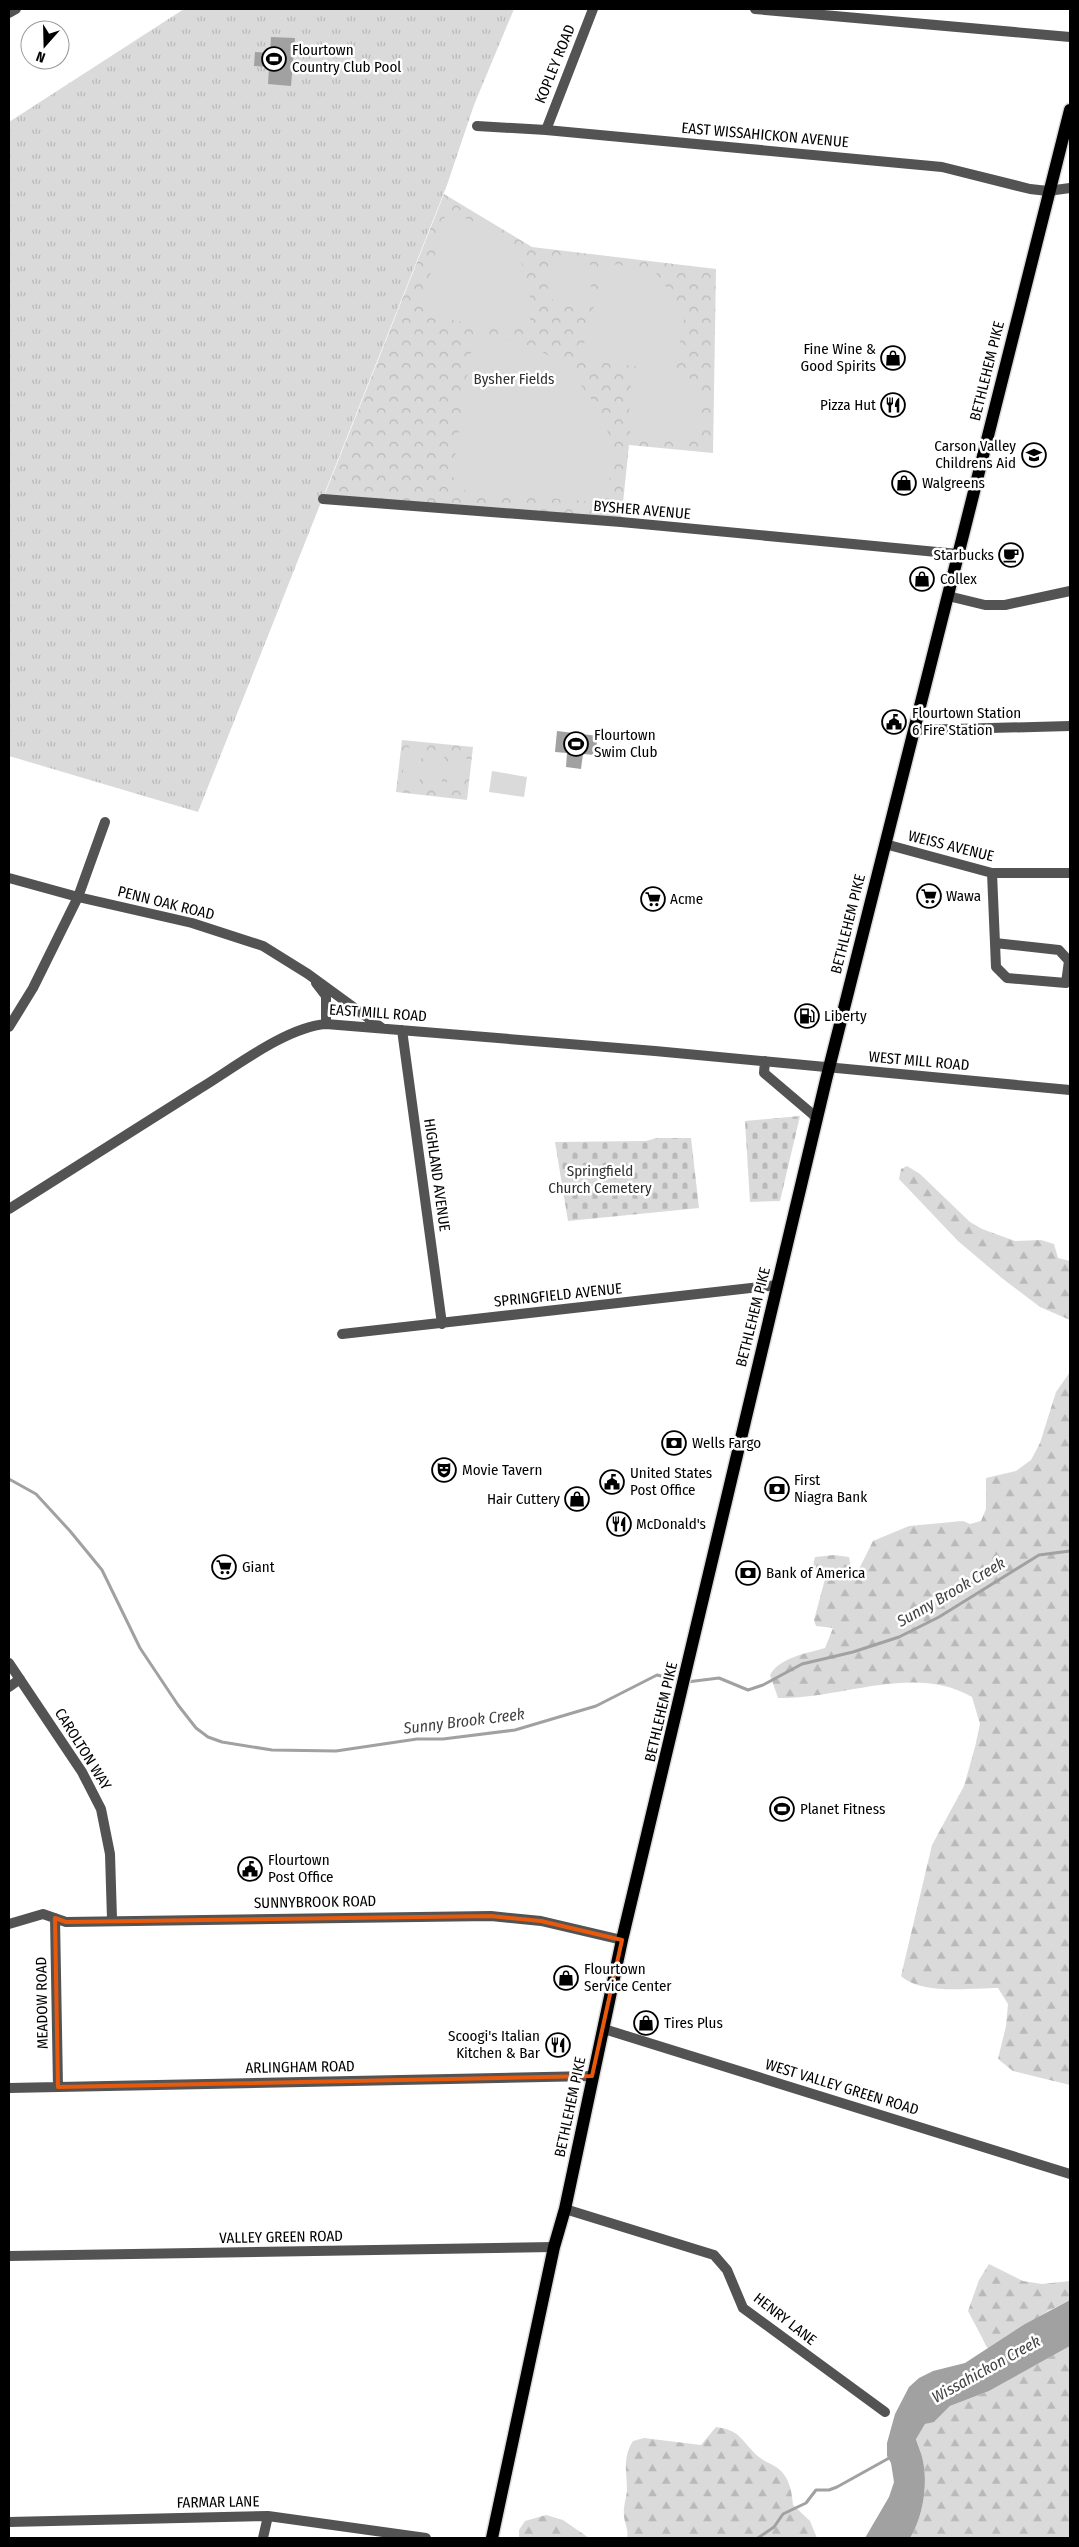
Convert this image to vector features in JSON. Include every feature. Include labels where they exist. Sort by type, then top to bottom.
[{"type":"main road","name":"BETHLEHEM PIKE","points":[[492,2538],[622,1940],[682,1695],[817,1118],[1048,191],[1070,110]]},
{"type":"street","points":[[9,13],[16,9]]},
{"type":"street","name":"KOPLEY ROAD","points":[[546,130],[593,9]]},
{"type":"street","points":[[755,9],[1070,37]]},
{"type":"street","name":"EAST WISSAHICKON AVENUE","points":[[477,126],[546,130],[942,167],[1030,189],[1048,191],[1070,188]]},
{"type":"street","name":"BYSHER AVENUE","points":[[322,499],[621,522],[958,554]]},
{"type":"street","points":[[948,596],[986,605],[1005,605],[1070,591]]},
{"type":"street","points":[[915,730],[1070,726]]},
{"type":"street","points":[[9,1027],[33,988],[78,898],[105,822]]},
{"type":"street","name":"WEISS AVENUE","points":[[885,844],[992,873],[1070,873]]},
{"type":"street","points":[[992,873],[996,967],[1006,978],[1066,983],[1069,961],[1059,950],[995,943]]},
{"type":"street","name":"PENN OAK ROAD","points":[[9,878],[78,898],[192,924],[250,940],[276,952],[382,1028]]},
{"type":"street","name":"PENN OAK ROAD","points":[[308,974],[326,996],[326,1024]]},
{"type":"street","name":"EAST MILL ROAD","points":[[9,1208],[241,1062],[313,1025],[326,1024],[382,1028],[765,1061]]},
{"type":"street","name":"HIGHLAND AVENUE","points":[[402,1030],[442,1324]]},
{"type":"street","points":[[765,1061],[764,1073],[817,1118]]},
{"type":"street","name":"WEST MILL ROAD","points":[[765,1061],[1070,1090]]},
{"type":"street","name":"SPRINGFIELD AVENUE","points":[[342,1334],[778,1286]]},
{"type":"street","name":"CAROLTON WAY","points":[[9,1663],[82,1772],[101,1809],[110,1854],[112,1919]]},
{"type":"street","points":[[9,1687],[20,1679]]},
{"type":"street","name":"SUNNYBROOK ROAD","points":[[9,1924],[43,1914],[66,1922],[112,1919],[491,1916],[536,1920],[622,1940]]},
{"type":"street","name":"MEADOW ROAD","points":[[56,1918],[58,2087]]},
{"type":"street","name":"WEST VALLEY GREEN ROAD","points":[[604,2029],[1070,2174]]},
{"type":"street","name":"ARLINGHAM ROAD","points":[[9,2088],[592,2076]]},
{"type":"street","name":"HENRY LANE","points":[[565,2209],[714,2255],[727,2270],[743,2308],[885,2412]]},
{"type":"street","name":"VALLEY GREEN ROAD","points":[[9,2256],[554,2247]]},
{"type":"street","points":[[263,2538],[268,2516]]},
{"type":"street","name":"FARMAR LANE","points":[[9,2522],[268,2516],[426,2538]]},
{"type":"highlighted area","points":[[491,1916],[541,1921],[622,1940],[592,2076],[58,2087],[55,1918],[66,1922]]},
{"type":"green space","points":[[184,9],[514,9],[474,105],[447,185],[198,812],[9,756],[9,122]]},
{"type":"green space","name":"Bysher Fields","points":[[444,194],[532,247],[716,269],[713,453],[629,445],[621,522],[323,499]]},
{"type":"green space","points":[[446,212],[464,218],[492,233],[504,242],[521,261],[530,295],[530,324],[462,322],[434,316],[423,303]]},
{"type":"green space","points":[[553,256],[595,266],[587,306],[546,298]]},
{"type":"green space","points":[[605,263],[654,270],[685,314],[675,371],[593,361],[583,348]]},
{"type":"green space","points":[[487,337],[521,343],[546,354],[572,375],[584,389],[603,419],[612,450],[606,503],[466,491],[452,476],[473,338]]},
{"type":"green space","points":[[632,369],[688,375],[698,393],[698,439],[634,438],[628,428]]},
{"type":"green space","points":[[402,740],[473,747],[467,800],[396,792]]},
{"type":"green space","points":[[405,747],[422,749],[419,786],[402,784]]},
{"type":"green space","points":[[428,750],[445,752],[441,788],[424,787]]},
{"type":"green space","points":[[450,752],[467,754],[463,791],[446,789]]},
{"type":"green space","points":[[492,771],[527,777],[524,797],[489,792]]},
{"type":"green space","points":[[800,1116],[780,1201],[750,1202],[745,1121]]},
{"type":"green space","name":"Springfield Church Cemetery","points":[[657,1138],[691,1138],[699,1208],[568,1221],[555,1142],[646,1141]]},
{"type":"green space","points":[[907,1166],[920,1174],[970,1222],[982,1229],[1015,1241],[1041,1240],[1054,1244],[1058,1258],[1070,1261],[1070,1320],[1040,1307],[958,1241],[899,1179],[901,1169]]},
{"type":"green space","points":[[1070,1372],[1070,2085],[1013,2071],[998,2059],[1006,2026],[1008,2004],[998,1988],[934,1988],[910,1982],[901,1976],[932,1845],[964,1786],[975,1747],[980,1724],[972,1697],[949,1687],[926,1683],[901,1683],[876,1685],[802,1697],[778,1698],[770,1675],[774,1669],[787,1660],[825,1648],[833,1628],[816,1626],[814,1620],[825,1579],[813,1566],[815,1557],[834,1555],[849,1557],[852,1573],[858,1571],[873,1541],[909,1526],[963,1521],[970,1524],[981,1521],[986,1509],[986,1478],[1016,1471],[1031,1460],[1040,1443],[1056,1392]]},
{"type":"green space","points":[[989,2264],[1023,2281],[1042,2284],[1070,2281],[1070,2300],[1048,2311],[988,2349],[968,2311],[979,2280]]},
{"type":"green space","points":[[1070,2346],[1070,2538],[910,2538],[921,2511],[925,2490],[922,2455],[916,2438],[925,2424],[935,2421],[950,2406],[989,2391]]},
{"type":"green space","points":[[716,2427],[737,2434],[753,2452],[782,2472],[790,2487],[793,2505],[810,2521],[817,2538],[627,2538],[624,2518],[627,2491],[626,2460],[633,2441],[644,2438],[701,2445]]},
{"type":"green space","points":[[546,2515],[563,2520],[589,2538],[519,2538],[519,2530],[525,2521]]},
{"type":"water","name":"Flourtown Country Club Pool","points":[[271,37],[295,38],[291,86],[268,84],[269,67],[254,66],[255,52],[270,53]]},
{"type":"water","name":"Flourtown Swim Club","points":[[557,731],[598,736],[595,755],[583,754],[581,769],[566,767],[567,753],[555,752]]},
{"type":"water","name":"Wissahickon Creek","points":[[1070,2300],[1070,2346],[989,2391],[950,2406],[934,2422],[925,2424],[916,2439],[922,2456],[925,2490],[921,2511],[910,2538],[865,2538],[889,2497],[894,2482],[891,2463],[887,2456],[887,2443],[895,2414],[909,2387],[919,2378],[933,2371],[965,2363],[1025,2324]]},
{"type":"waterway","name":"Sunny Brook Creek","points":[[9,1479],[36,1494],[102,1570],[140,1648],[178,1705],[196,1728],[208,1737],[222,1742],[272,1750],[336,1751],[417,1739],[443,1739],[515,1730],[596,1706],[657,1675],[681,1681]]},
{"type":"waterway","name":"Sunny Brook Creek","points":[[687,1682],[719,1678],[748,1690],[763,1685],[802,1664],[853,1652],[899,1637],[939,1617],[1039,1555],[1070,1551]]},
{"type":"waterway","points":[[758,2538],[774,2527],[783,2514],[806,2503],[816,2490],[829,2490],[837,2487],[891,2457]]},
{"type":"place","name":"Flourtown Country Club Pool","points":[[274,59]]},
{"type":"place","name":"Fine Wine & Good Spirits","points":[[893,358]]},
{"type":"place","name":"Pizza Hut","points":[[893,405]]},
{"type":"place","name":"Carson Valley Childrens Aid","points":[[1034,455]]},
{"type":"place","name":"Walgreens","points":[[904,483]]},
{"type":"place","name":"Starbucks","points":[[1011,555]]},
{"type":"place","name":"Collex","points":[[922,579]]},
{"type":"place","name":"Flourtown Station 6 Fire Station","points":[[894,722]]},
{"type":"place","name":"Flourtown Swim Club","points":[[576,744]]},
{"type":"place","name":"Wawa","points":[[929,896]]},
{"type":"place","name":"Acme","points":[[653,899]]},
{"type":"place","name":"Liberty","points":[[807,1016]]},
{"type":"place","name":"Wells Fargo","points":[[674,1443]]},
{"type":"place","name":"Movie Tavern","points":[[444,1470]]},
{"type":"place","name":"United States Post Office","points":[[612,1482]]},
{"type":"place","name":"First Niagra Bank","points":[[777,1489]]},
{"type":"place","name":"Hair Cuttery","points":[[577,1499]]},
{"type":"place","name":"McDonald's","points":[[619,1524]]},
{"type":"place","name":"Giant","points":[[224,1567]]},
{"type":"place","name":"Bank of America","points":[[748,1573]]},
{"type":"place","name":"Planet Fitness","points":[[782,1809]]},
{"type":"place","name":"Flourtown Post Office","points":[[250,1869]]},
{"type":"place","name":"Flourtown Service Center","points":[[566,1978]]},
{"type":"place","name":"Tires Plus","points":[[646,2023]]},
{"type":"place","name":"Scoogi's Italian Kitchen & Bar","points":[[558,2045]]}]
